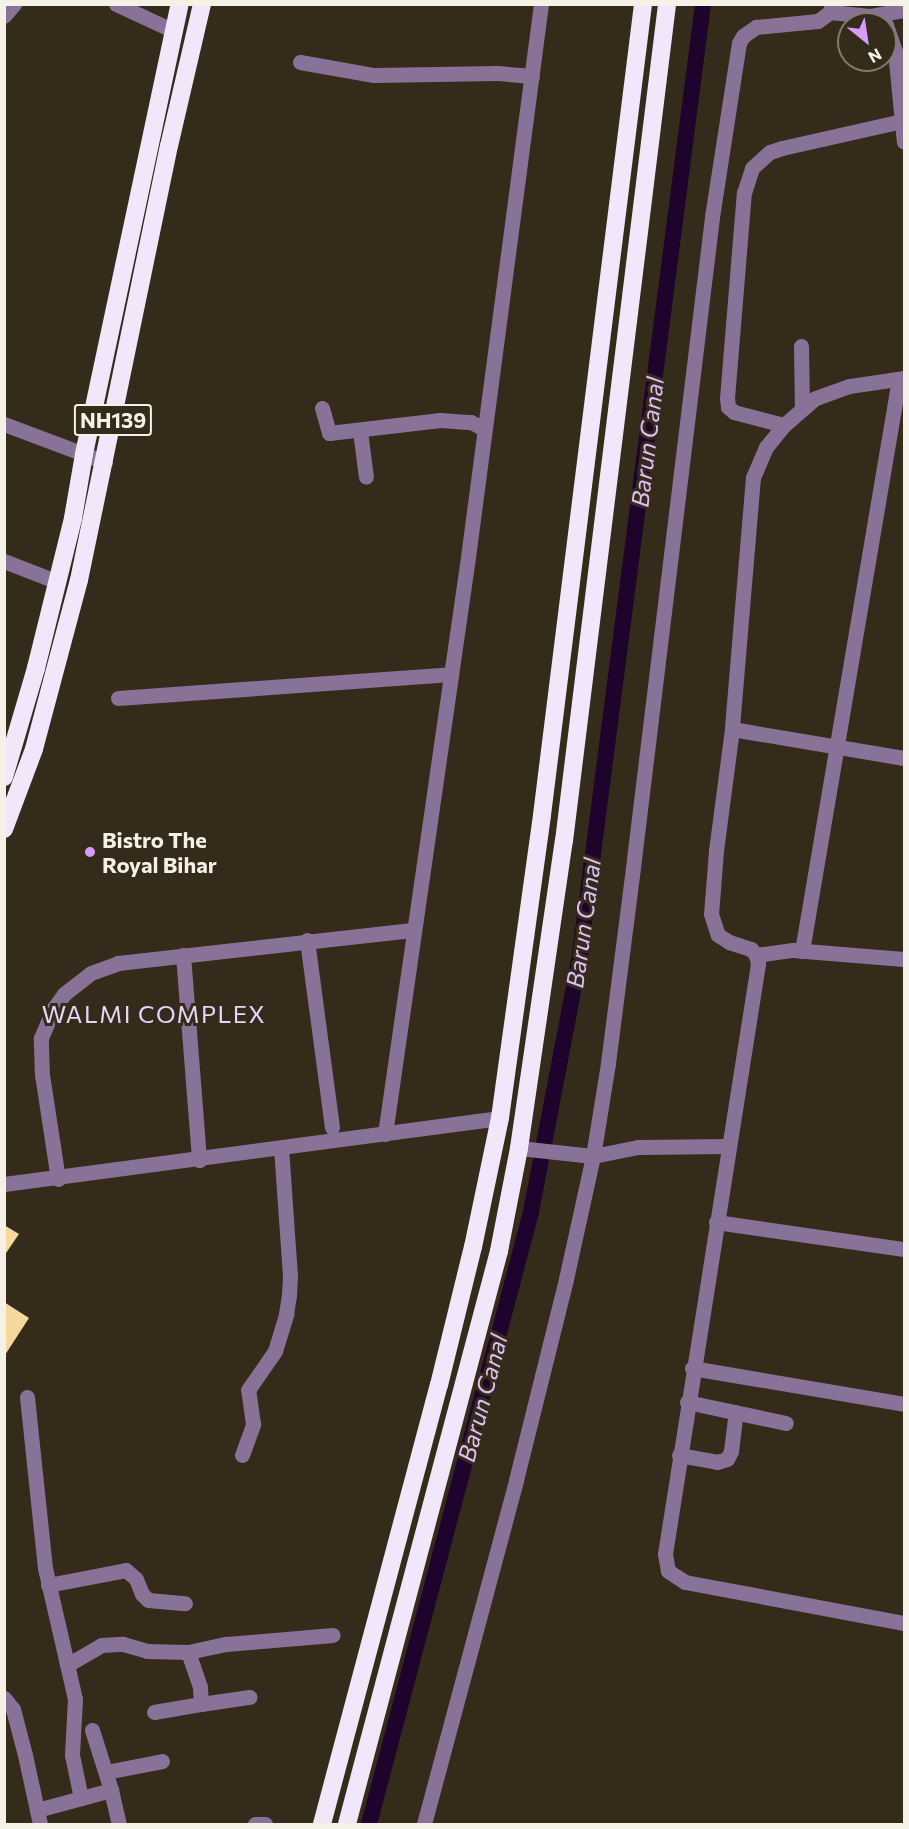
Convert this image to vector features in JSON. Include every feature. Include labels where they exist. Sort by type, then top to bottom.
[{"type":"highway","name":"NH139","points":[[4,777],[74,518],[84,454],[180,4]]},
{"type":"highway","name":"NH139","points":[[4,830],[34,749],[54,682],[105,462],[169,146],[202,4]]},
{"type":"highway","points":[[322,1824],[439,1385],[473,1246],[500,1118],[542,816],[643,4]]},
{"type":"highway","points":[[347,1824],[527,1148],[667,4]]},
{"type":"street","points":[[4,16],[14,4]]},
{"type":"street","points":[[116,4],[174,31]]},
{"type":"street","points":[[385,1134],[451,674],[541,4]]},
{"type":"street","points":[[424,1824],[519,1469],[566,1279],[634,859],[712,217],[738,50],[743,36],[756,27],[818,21],[831,8],[850,12]]},
{"type":"street","points":[[300,62],[374,75],[497,73],[532,76]]},
{"type":"street","points":[[896,72],[904,142]]},
{"type":"street","points":[[784,425],[734,412],[728,407],[744,193],[752,168],[770,153],[782,148],[902,121]]},
{"type":"street","points":[[801,346],[802,408]]},
{"type":"street","points":[[802,951],[902,378],[849,386],[814,399],[784,425],[766,447],[753,477],[732,729],[716,851],[711,914],[718,935],[729,942],[750,949],[756,955],[756,980],[664,1554],[668,1571],[685,1582],[904,1623]]},
{"type":"street","points":[[322,408],[325,427],[329,433],[440,420],[471,422],[484,429]]},
{"type":"street","points":[[4,424],[105,462]]},
{"type":"street","points":[[360,431],[366,477]]},
{"type":"street","points":[[5,561],[58,582]]},
{"type":"street","points":[[118,698],[451,674]]},
{"type":"street","points":[[732,729],[904,758]]},
{"type":"street","points":[[58,1179],[41,1054],[41,1038],[54,1008],[64,994],[91,973],[118,963],[183,954],[414,930]]},
{"type":"street","points":[[307,940],[332,1127]]},
{"type":"street","points":[[756,955],[802,951],[904,958]]},
{"type":"street","points":[[183,954],[199,1160]]},
{"type":"street","points":[[4,1184],[58,1179],[500,1118]]},
{"type":"street","points":[[527,1148],[586,1156],[646,1147],[729,1146]]},
{"type":"street","points":[[242,1455],[253,1424],[248,1390],[275,1351],[286,1314],[289,1294],[290,1276],[281,1148]]},
{"type":"street","points":[[716,1222],[904,1249]]},
{"type":"street","points":[[692,1368],[904,1404]]},
{"type":"street","points":[[27,1397],[48,1585],[76,1708],[72,1755],[81,1798]]},
{"type":"street","points":[[687,1402],[786,1423]]},
{"type":"street","points":[[680,1455],[717,1462],[726,1460],[730,1451],[736,1412]]},
{"type":"street","points":[[48,1585],[126,1570],[136,1579],[142,1594],[148,1600],[185,1603]]},
{"type":"street","points":[[67,1665],[101,1645],[123,1644],[147,1651],[188,1652],[245,1641],[333,1635]]},
{"type":"street","points":[[188,1652],[200,1687],[201,1704]]},
{"type":"street","points":[[154,1712],[249,1697]]},
{"type":"street","points":[[4,1698],[13,1709],[38,1817],[81,1798],[111,1790]]},
{"type":"street","points":[[92,1730],[106,1772],[119,1824]]},
{"type":"street","points":[[106,1772],[162,1761]]},
{"type":"street","points":[[255,1824],[265,1824]]},
{"type":"building","points":[[4,1225],[19,1234],[4,1256]]},
{"type":"building","points":[[4,1302],[29,1318],[5,1355],[4,1354]]},
{"type":"waterway","name":"Barun Canal","points":[[369,1824],[531,1212],[580,954],[703,4]]},
{"type":"place","name":"Bistro The Royal Bihar","points":[[90,852]]},
{"type":"district","name":"WALMI COMPLEX","points":[[154,1014]]}]
